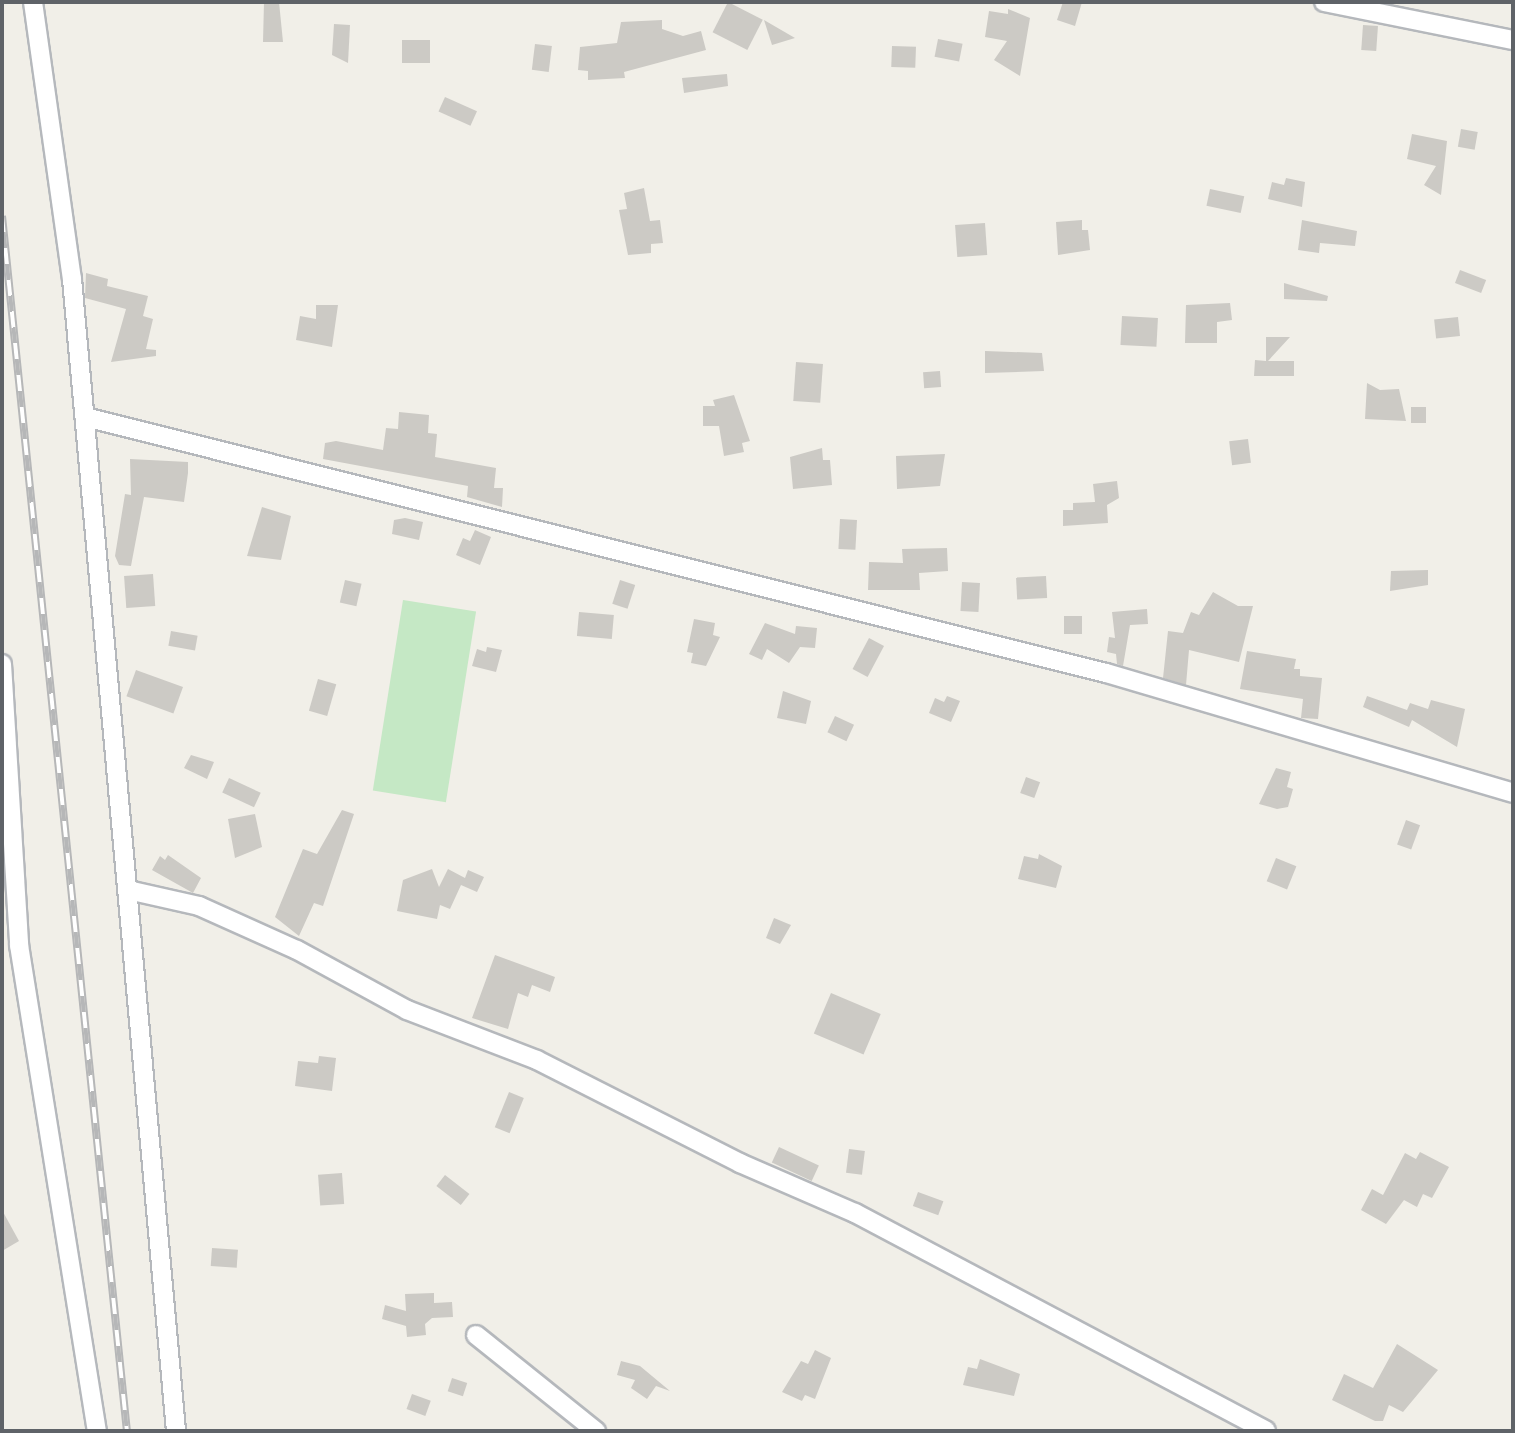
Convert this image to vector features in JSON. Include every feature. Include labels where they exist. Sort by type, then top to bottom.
[{"type":"street","points":[[33,2],[85,417],[176,1431]]},
{"type":"street","points":[[1324,2],[1513,40]]},
{"type":"street","points":[[85,417],[1105,673],[1513,793]]},
{"type":"street","points":[[2,664],[19,946],[97,1431]]},
{"type":"street","points":[[128,890],[199,906],[297,950],[407,1010],[537,1060],[740,1163],[855,1213],[1266,1431]]},
{"type":"street","points":[[476,1335],[596,1431]]},
{"type":"green space","points":[[403,600],[476,612],[446,802],[373,791]]},
{"type":"building","points":[[264,2],[279,2],[283,42],[263,42]]},
{"type":"building","points":[[728,2],[763,20],[747,50],[713,32]]},
{"type":"building","points":[[1063,2],[1082,2],[1075,26],[1057,20]]},
{"type":"building","points":[[1008,9],[1030,18],[1020,76],[994,60],[1007,41],[985,37],[989,11],[1008,14]]},
{"type":"building","points":[[662,20],[662,29],[683,36],[701,31],[706,50],[624,72],[625,78],[588,80],[588,71],[578,70],[580,47],[617,43],[621,22]]},
{"type":"building","points":[[764,20],[795,38],[772,45]]},
{"type":"building","points":[[334,24],[350,25],[348,63],[332,55]]},
{"type":"building","points":[[1363,25],[1378,26],[1376,51],[1361,50]]},
{"type":"building","points":[[938,39],[963,44],[959,61],[935,57]]},
{"type":"building","points":[[402,40],[430,40],[430,63],[402,63]]},
{"type":"building","points":[[535,44],[552,46],[549,72],[532,70]]},
{"type":"building","points":[[892,46],[916,47],[915,68],[891,67]]},
{"type":"building","points":[[727,74],[728,86],[684,93],[682,78]]},
{"type":"building","points":[[445,97],[477,111],[470,126],[438,112]]},
{"type":"building","points":[[1461,129],[1478,132],[1475,150],[1458,147]]},
{"type":"building","points":[[1412,134],[1447,141],[1441,195],[1424,185],[1436,166],[1407,159]]},
{"type":"building","points":[[1286,178],[1305,182],[1302,207],[1268,199],[1272,182],[1284,185]]},
{"type":"building","points":[[644,188],[650,221],[660,220],[663,243],[651,244],[651,253],[628,255],[619,210],[627,209],[624,193]]},
{"type":"building","points":[[1210,189],[1244,196],[1241,213],[1206,206]]},
{"type":"building","points":[[1082,220],[1082,230],[1088,230],[1090,250],[1058,255],[1056,222]]},
{"type":"building","points":[[1302,220],[1357,231],[1355,246],[1320,243],[1319,253],[1298,250]]},
{"type":"building","points":[[985,223],[987,255],[957,257],[955,225]]},
{"type":"building","points":[[1460,270],[1486,280],[1481,293],[1455,283]]},
{"type":"building","points":[[86,273],[108,279],[107,286],[148,296],[143,316],[153,319],[146,349],[156,350],[156,356],[111,362],[126,309],[85,298]]},
{"type":"building","points":[[1284,283],[1328,296],[1327,301],[1284,299]]},
{"type":"building","points":[[1230,303],[1232,320],[1217,322],[1217,343],[1185,343],[1186,305]]},
{"type":"building","points":[[316,305],[338,305],[332,347],[296,340],[300,316],[316,319]]},
{"type":"building","points":[[1122,316],[1158,318],[1156,347],[1120,345]]},
{"type":"building","points":[[1458,317],[1460,336],[1436,338],[1434,320]]},
{"type":"building","points":[[1266,337],[1290,337],[1268,361],[1294,361],[1294,376],[1254,376],[1255,360],[1266,361]]},
{"type":"building","points":[[985,351],[1042,353],[1044,371],[985,373]]},
{"type":"building","points":[[796,362],[823,364],[820,403],[793,401]]},
{"type":"building","points":[[940,371],[941,387],[924,388],[923,372]]},
{"type":"building","points":[[1367,383],[1380,390],[1399,389],[1406,421],[1365,419]]},
{"type":"building","points":[[734,395],[750,441],[742,443],[744,452],[724,456],[719,426],[703,426],[703,406],[715,406],[713,400]]},
{"type":"building","points":[[1411,407],[1426,407],[1426,423],[1411,423]]},
{"type":"building","points":[[399,412],[429,415],[428,433],[437,434],[435,457],[496,468],[494,488],[503,488],[502,507],[467,497],[468,486],[323,459],[325,443],[336,441],[383,450],[386,428],[398,429]]},
{"type":"building","points":[[1248,439],[1251,463],[1232,465],[1229,441]]},
{"type":"building","points":[[822,448],[823,460],[830,460],[832,485],[793,489],[790,457]]},
{"type":"building","points":[[945,454],[940,486],[897,489],[896,456]]},
{"type":"building","points":[[130,459],[188,462],[184,502],[144,497],[131,566],[119,565],[115,556],[125,494],[131,495]]},
{"type":"building","points":[[1117,481],[1119,498],[1107,505],[1108,523],[1063,526],[1063,510],[1073,510],[1073,503],[1095,502],[1093,484]]},
{"type":"building","points":[[262,507],[291,516],[281,560],[247,556]]},
{"type":"building","points":[[405,518],[423,522],[419,540],[392,534],[394,520]]},
{"type":"building","points":[[840,519],[857,520],[855,550],[838,549]]},
{"type":"building","points":[[475,530],[491,537],[480,565],[456,555],[463,538],[470,541]]},
{"type":"building","points":[[947,548],[948,571],[919,573],[920,590],[868,590],[869,562],[903,563],[902,549]]},
{"type":"building","points":[[1428,570],[1428,585],[1390,591],[1391,571]]},
{"type":"building","points":[[153,574],[155,606],[126,608],[124,576]]},
{"type":"building","points":[[1046,576],[1047,598],[1017,600],[1016,578]]},
{"type":"building","points":[[345,580],[362,584],[356,606],[340,602]]},
{"type":"building","points":[[620,580],[635,585],[627,609],[612,604]]},
{"type":"building","points":[[962,582],[980,583],[978,612],[960,611]]},
{"type":"building","points":[[1213,592],[1238,606],[1253,606],[1239,662],[1189,650],[1186,685],[1163,678],[1168,631],[1183,633],[1191,612],[1199,615]]},
{"type":"building","points":[[1147,609],[1148,624],[1130,625],[1123,666],[1117,664],[1116,654],[1107,652],[1109,637],[1115,638],[1112,612]]},
{"type":"building","points":[[579,612],[614,615],[612,639],[577,636]]},
{"type":"building","points":[[1064,616],[1082,616],[1082,634],[1064,634]]},
{"type":"building","points":[[694,619],[715,623],[713,635],[720,637],[706,666],[691,663],[693,653],[687,652]]},
{"type":"building","points":[[765,623],[795,634],[796,626],[817,628],[815,648],[800,647],[789,663],[767,649],[762,660],[749,654]]},
{"type":"building","points":[[171,631],[198,636],[195,650],[168,646]]},
{"type":"building","points":[[869,638],[884,646],[868,677],[853,669]]},
{"type":"building","points":[[487,647],[502,650],[496,672],[472,666],[477,649],[486,652]]},
{"type":"building","points":[[1247,651],[1296,659],[1294,669],[1300,669],[1300,676],[1322,678],[1318,719],[1301,718],[1303,699],[1240,689]]},
{"type":"building","points":[[136,670],[183,687],[173,713],[126,696]]},
{"type":"building","points":[[318,679],[336,684],[327,716],[309,711]]},
{"type":"building","points":[[783,691],[811,701],[806,724],[777,718]]},
{"type":"building","points":[[947,696],[960,701],[951,722],[929,713],[935,698],[944,702]]},
{"type":"building","points":[[1367,696],[1407,710],[1410,703],[1428,709],[1431,700],[1465,709],[1457,747],[1412,720],[1409,727],[1363,707]]},
{"type":"building","points":[[835,716],[854,725],[846,741],[827,732]]},
{"type":"building","points":[[191,755],[214,762],[207,779],[184,768]]},
{"type":"building","points":[[1276,768],[1291,772],[1287,787],[1293,789],[1288,807],[1277,809],[1259,804]]},
{"type":"building","points":[[1026,777],[1040,782],[1034,798],[1020,793]]},
{"type":"building","points":[[229,778],[261,793],[254,807],[222,793]]},
{"type":"building","points":[[342,810],[354,814],[323,906],[314,903],[299,936],[275,917],[303,849],[317,854]]},
{"type":"building","points":[[255,814],[262,847],[235,858],[228,819]]},
{"type":"building","points":[[1406,820],[1420,825],[1411,850],[1397,844]]},
{"type":"building","points":[[1039,854],[1062,866],[1056,888],[1018,879],[1024,856],[1038,859]]},
{"type":"building","points":[[168,855],[201,878],[193,893],[152,870],[160,856],[165,860]]},
{"type":"building","points":[[1276,858],[1296,866],[1287,889],[1267,881]]},
{"type":"building","points":[[432,869],[439,887],[448,869],[465,878],[468,870],[484,877],[477,892],[461,885],[450,909],[440,905],[437,919],[397,911],[403,880]]},
{"type":"building","points":[[774,918],[791,925],[780,944],[766,938]]},
{"type":"building","points":[[495,955],[555,977],[550,992],[532,985],[528,997],[518,993],[508,1029],[472,1018]]},
{"type":"building","points":[[831,993],[881,1014],[864,1055],[814,1034]]},
{"type":"building","points":[[319,1056],[336,1058],[332,1091],[295,1086],[298,1061],[318,1063]]},
{"type":"building","points":[[509,1092],[524,1098],[510,1133],[495,1127]]},
{"type":"building","points":[[779,1147],[819,1166],[812,1181],[772,1162]]},
{"type":"building","points":[[849,1149],[865,1151],[862,1175],[846,1173]]},
{"type":"building","points":[[1420,1152],[1449,1167],[1432,1198],[1423,1194],[1417,1207],[1404,1200],[1386,1224],[1361,1210],[1372,1189],[1383,1195],[1405,1153],[1416,1159]]},
{"type":"building","points":[[342,1173],[344,1204],[320,1206],[318,1175]]},
{"type":"building","points":[[445,1175],[469,1194],[461,1205],[436,1186]]},
{"type":"building","points":[[918,1192],[943,1201],[938,1215],[913,1206]]},
{"type":"building","points":[[2,1210],[19,1241],[2,1251]]},
{"type":"building","points":[[212,1248],[238,1250],[237,1268],[211,1266]]},
{"type":"building","points":[[434,1293],[434,1303],[452,1302],[453,1317],[432,1318],[425,1324],[426,1335],[407,1337],[406,1326],[382,1319],[385,1305],[406,1311],[405,1294]]},
{"type":"building","points":[[1397,1344],[1438,1370],[1403,1412],[1389,1405],[1383,1421],[1375,1421],[1332,1400],[1344,1374],[1373,1388]]},
{"type":"building","points":[[815,1350],[831,1358],[815,1399],[805,1395],[802,1401],[782,1392],[801,1361],[808,1364]]},
{"type":"building","points":[[980,1359],[1020,1374],[1014,1396],[963,1385],[968,1367],[977,1369]]},
{"type":"building","points":[[621,1361],[640,1366],[670,1391],[656,1386],[647,1399],[631,1388],[635,1380],[617,1375]]},
{"type":"building","points":[[452,1378],[467,1383],[463,1396],[448,1391]]},
{"type":"building","points":[[412,1394],[431,1401],[425,1416],[407,1409]]},
{"type":"railway","points":[[2,216],[127,1431]]}]
